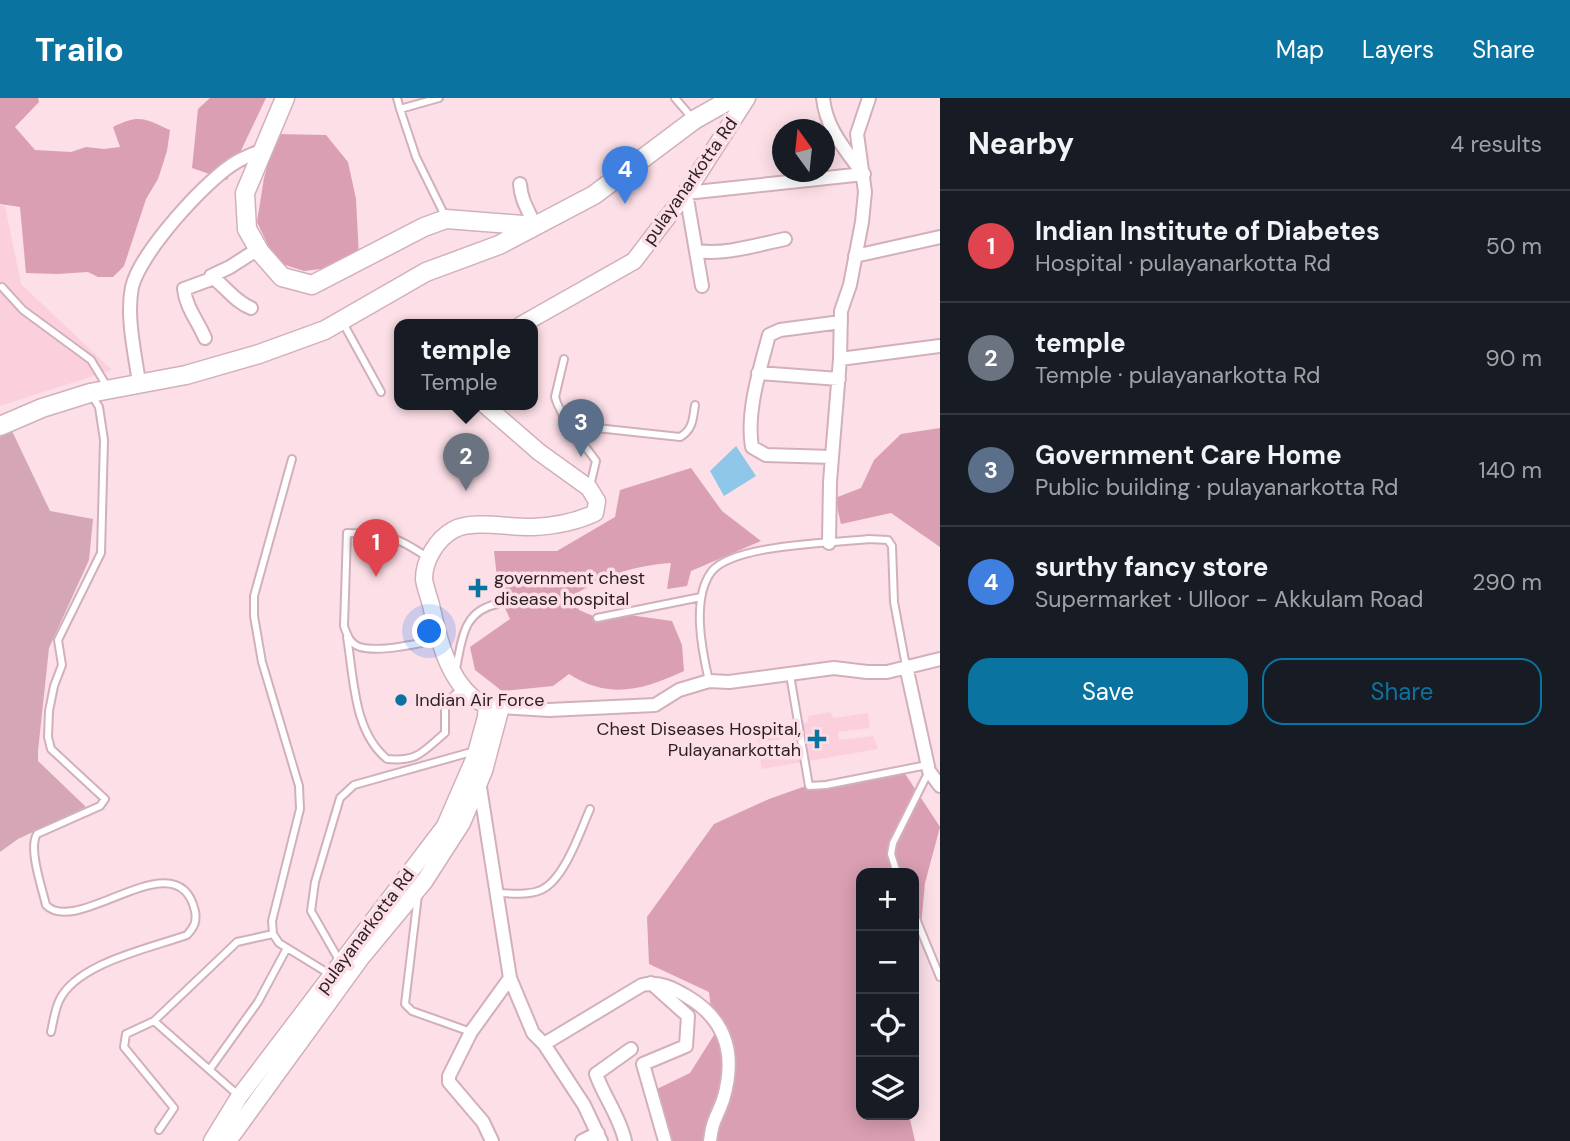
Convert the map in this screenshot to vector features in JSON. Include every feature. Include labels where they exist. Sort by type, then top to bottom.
[{"type":"main road","points":[[285,98],[245,192],[247,229],[258,249],[282,277],[312,285],[407,235],[446,219],[535,226]]},
{"type":"main road","points":[[0,426],[42,408],[90,393],[186,375],[258,354],[325,330],[426,272],[499,245],[594,195],[694,120],[733,98]]},
{"type":"street","name":"pulayanarkotta Rd","points":[[532,319],[634,261],[686,193],[747,98]]},
{"type":"street","points":[[823,98],[824,111],[833,132],[864,174]]},
{"type":"street","points":[[830,543],[830,482],[839,379],[841,311],[850,285],[862,222],[864,174],[857,134],[869,98]]},
{"type":"street","points":[[139,383],[131,305],[132,288],[139,268],[163,234],[200,193],[236,161],[262,150]]},
{"type":"street","points":[[702,286],[686,193],[864,174]]},
{"type":"street","points":[[520,184],[521,201],[535,226]]},
{"type":"street","points":[[855,256],[940,237]]},
{"type":"street","points":[[697,251],[738,250],[785,239]]},
{"type":"street","points":[[251,308],[240,304],[227,287],[211,275],[230,267],[258,249]]},
{"type":"street","points":[[205,338],[186,305],[184,289],[214,278]]},
{"type":"street","points":[[832,457],[766,455],[752,447],[750,435],[758,373],[769,335],[780,330],[841,321]]},
{"type":"street","points":[[840,359],[940,346]]},
{"type":"street","points":[[758,373],[839,379]]},
{"type":"street","points":[[491,410],[539,452],[589,488],[597,500],[595,513],[579,521],[533,527],[464,526],[452,530],[434,548],[424,579],[439,640],[459,681],[472,698],[494,706],[549,710],[654,705],[679,690],[709,681],[729,682],[834,668],[887,672],[940,659]]},
{"type":"street","points":[[906,666],[928,768],[940,786]]},
{"type":"street","points":[[228,1141],[361,958],[420,887],[462,823],[495,736],[494,706]]},
{"type":"street","name":"pulayanarkotta Rd","points":[[212,1141],[239,1097],[445,826],[476,754],[486,718],[494,706]]},
{"type":"street","points":[[476,754],[510,978],[533,1033],[544,1044],[584,1105],[599,1137],[582,1141]]},
{"type":"street","points":[[492,1141],[483,1122],[449,1082],[454,1064],[471,1032],[510,978]]},
{"type":"street","points":[[651,983],[688,1016],[686,1046],[643,1063],[665,1141]]},
{"type":"street","points":[[544,1044],[642,985],[665,985],[695,1001],[723,1030],[730,1066],[722,1101],[712,1122],[710,1141]]},
{"type":"street","points":[[625,1141],[622,1127],[596,1074],[631,1049]]},
{"type":"lane","points":[[397,98],[416,157],[446,219]]},
{"type":"lane","points":[[400,108],[439,98]]},
{"type":"lane","points":[[676,98],[694,120]]},
{"type":"lane","points":[[2,287],[23,310],[91,360],[109,390]]},
{"type":"lane","points":[[341,320],[380,393]]},
{"type":"lane","points":[[564,359],[555,397],[559,410],[596,461],[589,488]]},
{"type":"lane","points":[[51,1032],[60,1000],[78,979],[120,958],[187,935],[195,927],[196,917],[193,904],[186,893],[173,885],[154,883],[89,907],[57,911],[50,909],[46,905],[34,853],[33,843],[37,834],[100,806],[105,799],[51,749],[48,737],[49,711],[62,665],[58,640],[102,553],[104,440],[99,407],[90,393]]},
{"type":"lane","points":[[569,425],[680,437],[692,425],[695,405]]},
{"type":"lane","points":[[292,459],[254,596],[254,616],[262,662],[299,786],[300,809],[272,921],[273,934],[279,943],[287,948],[335,968]]},
{"type":"lane","points":[[429,558],[406,543],[385,534],[348,533],[344,626],[360,715],[372,744],[387,759],[404,761],[415,758],[445,733],[444,704],[459,681],[468,622],[482,607],[497,604]]},
{"type":"lane","points":[[709,681],[701,645],[701,597],[712,571],[733,556],[755,551],[882,538],[892,545],[894,602],[906,666]]},
{"type":"lane","points":[[597,618],[701,597]]},
{"type":"lane","points":[[348,637],[358,646],[377,648],[439,640]]},
{"type":"lane","points":[[790,673],[809,786],[928,768]]},
{"type":"lane","points":[[335,968],[311,911],[315,882],[340,798],[354,785],[476,754]]},
{"type":"lane","points":[[895,868],[891,854],[893,843],[928,768]]},
{"type":"lane","points":[[496,893],[528,893],[551,884],[559,874],[590,809]]},
{"type":"lane","points":[[420,887],[405,1004],[412,1011],[471,1032]]},
{"type":"lane","points":[[919,926],[940,977]]},
{"type":"lane","points":[[159,1130],[174,1108],[124,1047],[126,1034],[154,1021],[237,942],[273,934]]},
{"type":"lane","points":[[210,1069],[258,1002],[287,948]]},
{"type":"lane","points":[[154,1021],[239,1097]]},
{"type":"shaded area","points":[[0,98],[38,98],[39,102],[15,127],[35,150],[71,152],[86,147],[120,147],[113,127],[129,120],[147,120],[170,130],[158,179],[146,199],[124,266],[113,277],[98,277],[88,272],[26,273],[20,207],[0,204]]},
{"type":"shaded area","points":[[210,98],[266,98],[227,180],[192,168],[198,109]]},
{"type":"shaded area","points":[[276,134],[326,135],[348,162],[356,199],[359,258],[337,267],[304,271],[276,262],[257,222],[264,178]]},
{"type":"shaded area","points":[[0,205],[5,206],[21,284],[112,370],[0,406]]},
{"type":"shaded area","points":[[940,428],[940,547],[891,513],[841,524],[835,498],[861,488],[874,460],[901,434]]},
{"type":"shaded area","points":[[12,431],[50,511],[93,519],[89,560],[49,648],[38,751],[38,761],[86,807],[18,839],[0,852],[0,437]]},
{"type":"shaded area","points":[[691,468],[722,511],[761,541],[691,571],[687,586],[667,589],[671,563],[622,572],[577,593],[579,610],[605,621],[629,615],[672,621],[682,645],[684,671],[654,683],[626,689],[598,687],[569,674],[553,686],[502,691],[475,670],[470,647],[510,619],[499,595],[494,551],[557,551],[615,517],[620,490]]},
{"type":"shaded area","name":"Chest Diseases Hospital, Pulayanarkottah","points":[[830,712],[834,718],[868,713],[870,728],[838,732],[839,740],[873,736],[878,749],[762,769],[759,752],[795,745],[793,737],[758,743],[756,731],[808,722],[808,716]]},
{"type":"shaded area","points":[[900,766],[940,827],[925,883],[921,927],[919,928],[919,868],[856,868],[856,1120],[910,1120],[915,1141],[669,1141],[657,1089],[690,1073],[714,1035],[709,992],[649,964],[647,917],[714,824],[769,799],[820,781]]},
{"type":"water","points":[[736,446],[756,476],[724,496],[710,471]]},
{"type":"place","name":"surthy fancy store","points":[[625,204]]},
{"type":"place","name":"Government Care Home","points":[[581,457]]},
{"type":"place","name":"temple","points":[[466,491]]},
{"type":"place","name":"Indian Institute of Diabetes","points":[[376,577]]},
{"type":"place","name":"government chest disease hospital","points":[[478,588]]},
{"type":"place","name":"Indian Air Force","points":[[401,700]]},
{"type":"place","name":"Chest Diseases Hospital, Pulayanarkottah","points":[[817,739]]}]
